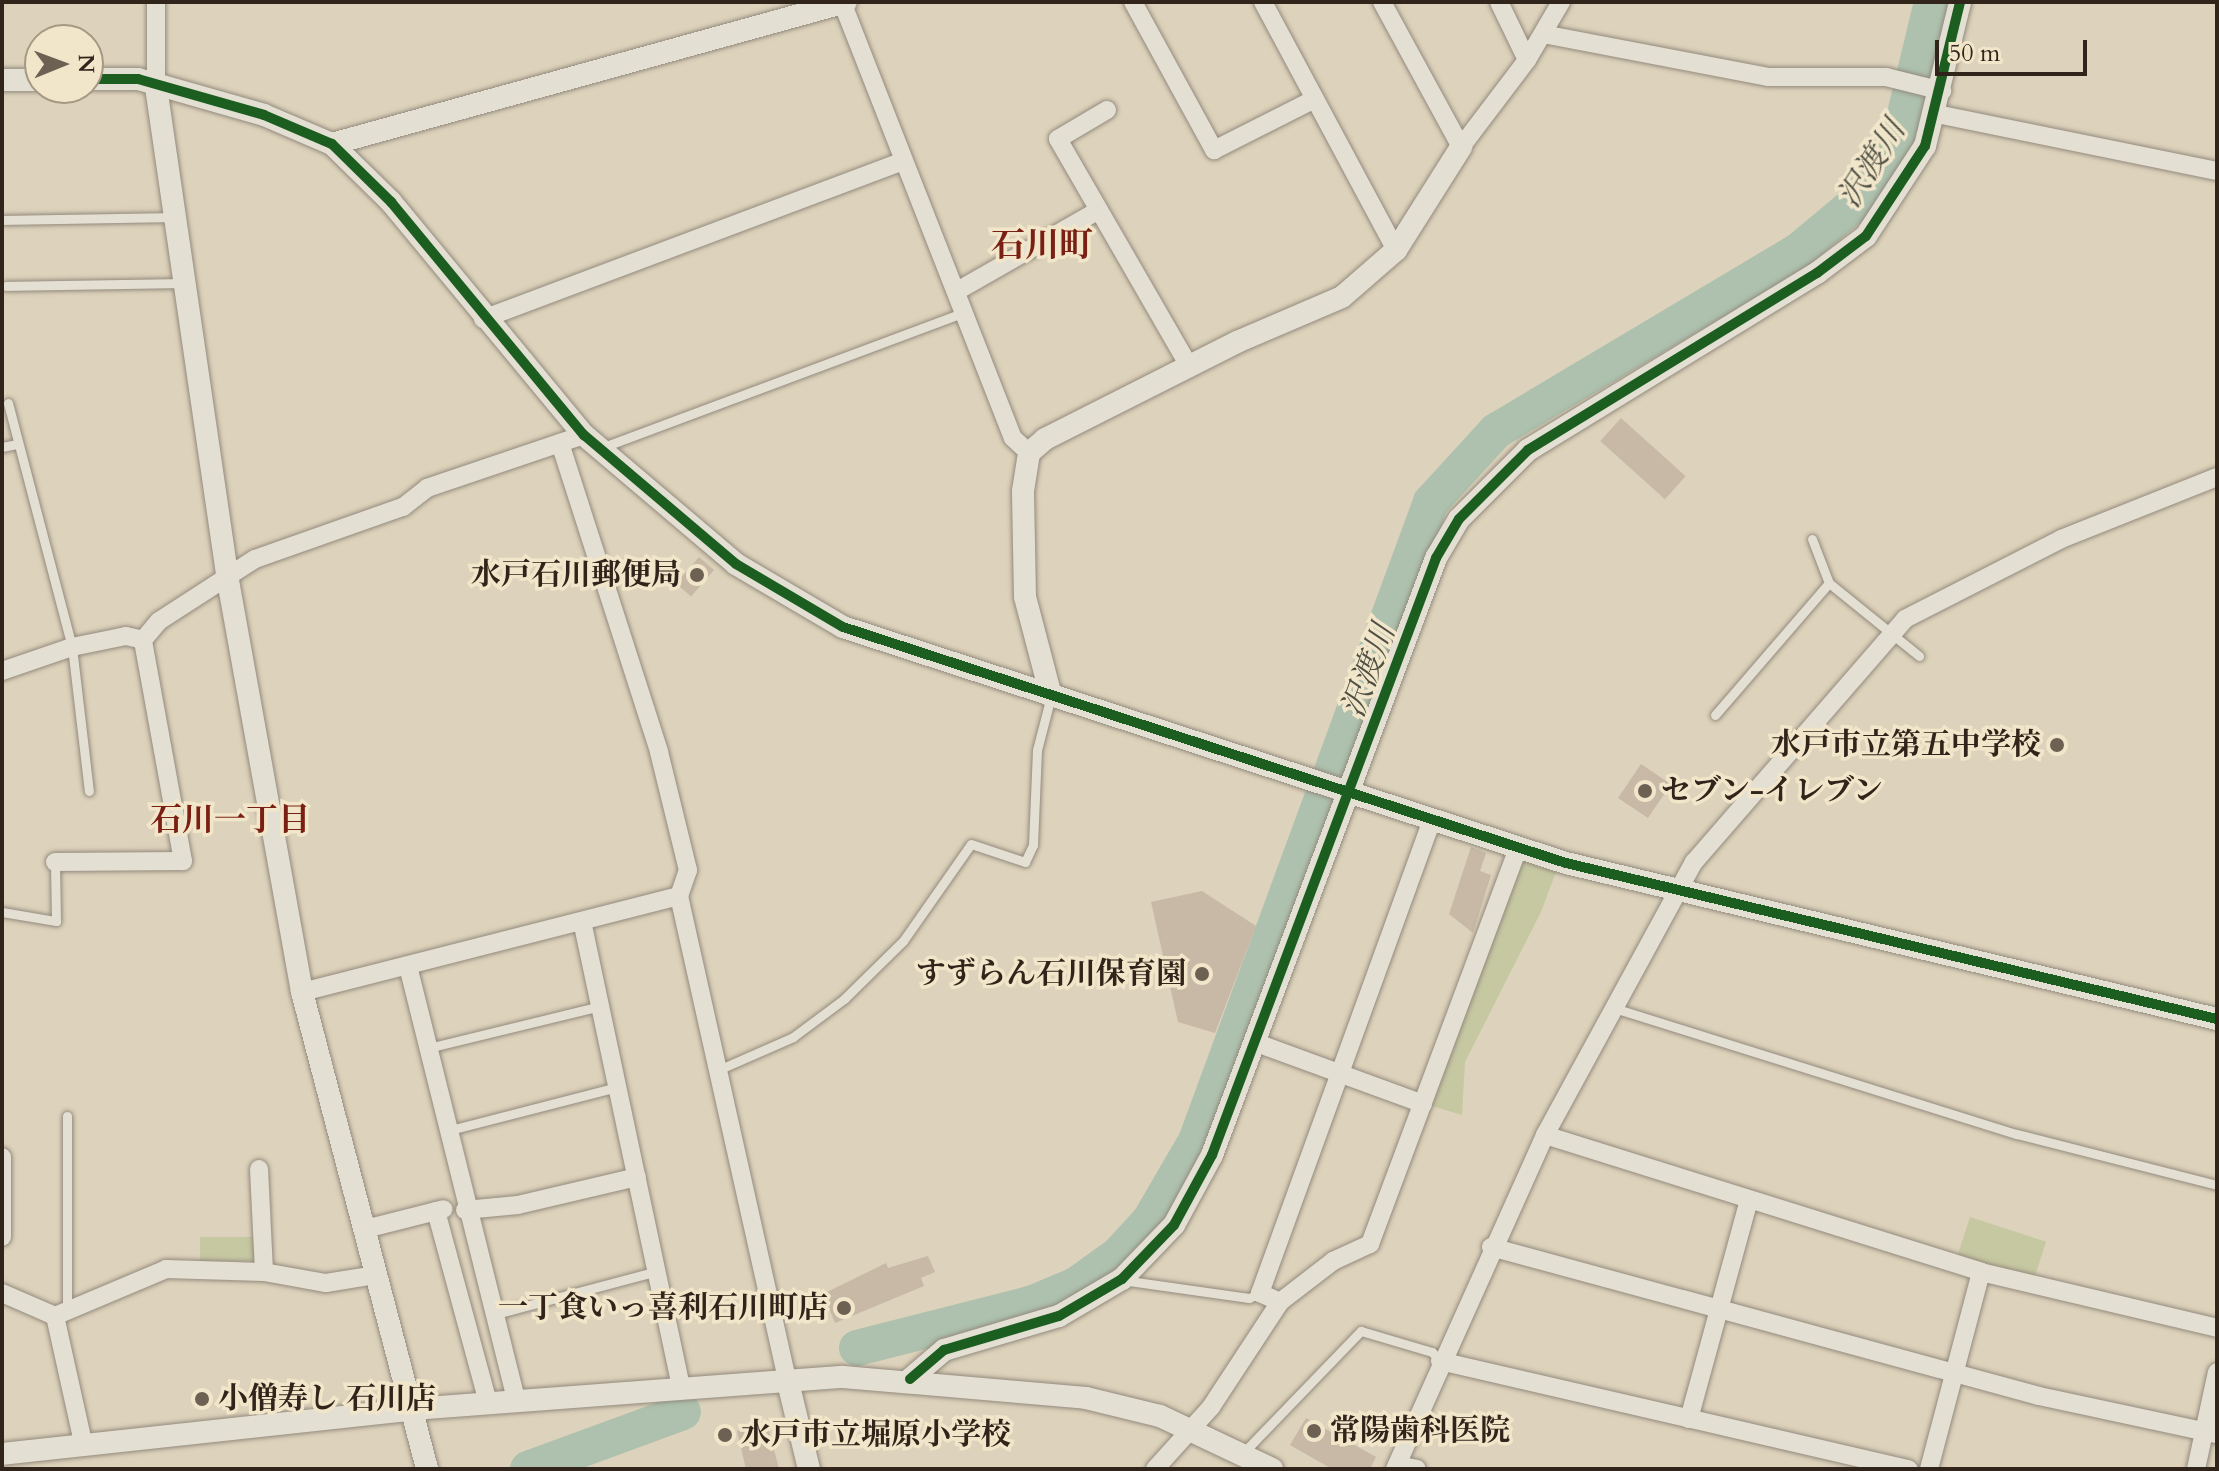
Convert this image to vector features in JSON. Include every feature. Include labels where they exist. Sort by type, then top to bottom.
[{"type":"street","points":[[156,2],[156,87],[180,283],[227,575],[302,992],[427,1469]]},
{"type":"street","points":[[332,144],[843,2],[1013,438],[1029,453]]},
{"type":"street","points":[[1133,2],[1214,150],[1315,99]]},
{"type":"street","points":[[1263,2],[1396,250]]},
{"type":"street","points":[[1382,2],[1461,147]]},
{"type":"street","points":[[1499,2],[1527,60]]},
{"type":"street","points":[[1051,696],[1025,597],[1023,491],[1029,453],[1045,439],[1189,366],[1317,313],[1380,269],[1396,250],[1461,147],[1527,60],[1561,2]]},
{"type":"street","points":[[910,1379],[944,1350],[1059,1316],[1122,1279],[1157,1246],[1199,1188],[1344,787],[1436,558],[1459,519],[1528,450],[1817,273],[1866,236],[1905,183],[1937,114],[1934,89],[1960,2]]},
{"type":"street","points":[[1543,34],[1769,77],[1886,77],[1934,89]]},
{"type":"street","points":[[104,79],[138,79],[156,87],[264,115],[332,144],[391,202],[483,319],[592,442],[736,564],[805,609],[875,641],[1344,787],[1518,848],[1680,885],[2217,1019]]},
{"type":"street","points":[[2,80],[24,80]]},
{"type":"street","points":[[1107,110],[1058,139],[1189,366]]},
{"type":"street","points":[[1937,114],[2217,171]]},
{"type":"street","points":[[483,319],[903,161]]},
{"type":"street","points":[[957,291],[1099,210]]},
{"type":"street","points":[[143,640],[227,575],[255,559],[403,507],[427,488],[560,443],[592,442]]},
{"type":"street","points":[[560,443],[659,752],[688,870],[679,896],[809,1469]]},
{"type":"street","points":[[1417,1469],[1396,1467],[1491,1247],[1610,1007],[1680,885],[1803,730],[1905,619],[2061,539],[2217,477]]},
{"type":"street","points":[[2,671],[72,647],[126,636],[143,640]]},
{"type":"street","points":[[55,862],[183,861],[143,640]]},
{"type":"street","points":[[1280,1302],[1260,1293],[1432,820]]},
{"type":"street","points":[[1155,1469],[1194,1429],[1280,1302],[1333,1261],[1370,1244],[1518,848]]},
{"type":"street","points":[[302,992],[679,896]]},
{"type":"street","points":[[582,921],[681,1386]]},
{"type":"street","points":[[408,966],[464,1207],[516,1400]]},
{"type":"street","points":[[1254,1042],[1423,1104]]},
{"type":"street","points":[[1545,1135],[1981,1272],[2217,1328]]},
{"type":"street","points":[[2,1157],[2,1237]]},
{"type":"street","points":[[259,1169],[264,1272]]},
{"type":"street","points":[[365,1229],[436,1211],[518,1205],[637,1177]]},
{"type":"street","points":[[1689,1419],[1749,1200]]},
{"type":"street","points":[[436,1211],[488,1403]]},
{"type":"street","points":[[1491,1247],[1955,1373],[2211,1433]]},
{"type":"street","points":[[2,1293],[61,1314],[140,1275],[166,1269],[264,1272],[326,1283],[376,1275]]},
{"type":"street","points":[[1929,1469],[1981,1272]]},
{"type":"street","points":[[61,1314],[83,1442]]},
{"type":"street","points":[[1440,1361],[1909,1469]]},
{"type":"street","points":[[2196,1469],[2211,1433],[2217,1372]]},
{"type":"street","points":[[2,1454],[83,1442],[681,1386],[787,1378],[910,1379],[1086,1398],[1194,1429],[1272,1469]]},
{"type":"lane","points":[[4,220],[173,217]]},
{"type":"lane","points":[[6,286],[180,283]]},
{"type":"lane","points":[[592,442],[965,312]]},
{"type":"lane","points":[[8,403],[72,647],[89,791]]},
{"type":"lane","points":[[2,447],[18,444]]},
{"type":"lane","points":[[1812,539],[1829,583],[1919,656]]},
{"type":"lane","points":[[1715,715],[1829,583]]},
{"type":"lane","points":[[718,1070],[793,1037],[844,999],[903,941],[971,844],[1025,862],[1033,845],[1037,750],[1051,696]]},
{"type":"lane","points":[[2,912],[56,921],[55,862]]},
{"type":"lane","points":[[428,1048],[600,1006]]},
{"type":"lane","points":[[1610,1007],[2017,1134],[2217,1185]]},
{"type":"lane","points":[[454,1129],[617,1087]]},
{"type":"lane","points":[[61,1314],[67,1116]]},
{"type":"lane","points":[[492,1315],[657,1271]]},
{"type":"lane","points":[[1122,1279],[1249,1298],[1260,1293]]},
{"type":"lane","points":[[1243,1453],[1361,1331],[1432,1352],[1440,1361]]},
{"type":"green space","points":[[1523,861],[1556,872],[1541,912],[1465,1062],[1462,1115],[1432,1106]]},
{"type":"green space","points":[[1970,1217],[2046,1242],[2033,1283],[1957,1258]]},
{"type":"green space","points":[[200,1237],[257,1237],[257,1261],[200,1261]]},
{"type":"building","points":[[1621,418],[1686,476],[1665,499],[1600,441]]},
{"type":"building","points":[[699,557],[714,570],[691,597],[676,583]]},
{"type":"building","name":"セブン-イレブン","points":[[1641,764],[1671,784],[1648,818],[1618,798]]},
{"type":"building","points":[[1471,847],[1486,853],[1480,871],[1491,875],[1473,933],[1449,914]]},
{"type":"building","name":"すずらん石川保育園","points":[[1202,891],[1256,926],[1215,1033],[1178,1022],[1151,902]]},
{"type":"building","points":[[928,1256],[935,1272],[921,1278],[924,1286],[835,1323],[823,1294],[886,1263],[888,1268]]},
{"type":"building","name":"常陽歯科医院","points":[[1306,1418],[1376,1457],[1370,1469],[1332,1469],[1290,1445]]},
{"type":"building","points":[[767,1423],[779,1469],[746,1469],[737,1431]]},
{"type":"waterway","name":"沢渡川","points":[[857,1348],[1033,1303],[1076,1285],[1119,1254],[1150,1220],[1196,1141],[1431,502],[1496,431],[1798,251],[1851,207],[1901,131],[1932,2]]},
{"type":"waterway","name":"沢渡川","points":[[528,1469],[683,1412]]},
{"type":"cycle path","points":[[910,1379],[944,1350],[1059,1316],[1122,1279],[1174,1225],[1212,1155],[1436,558],[1459,519],[1528,450],[1817,273],[1866,236],[1925,146],[1960,2]]},
{"type":"cycle path","points":[[104,79],[138,79],[264,115],[332,144],[391,202],[584,435],[736,564],[843,627],[1566,863],[2217,1019]]},
{"type":"place","name":"水戸石川郵便局","points":[[697,575]]},
{"type":"place","name":"水戸市立第五中学校","points":[[2057,745]]},
{"type":"place","name":"セブン-イレブン","points":[[1645,791]]},
{"type":"place","name":"すずらん石川保育園","points":[[1202,974]]},
{"type":"place","name":"一丁食いっ喜利石川町店","points":[[844,1308]]},
{"type":"place","name":"小僧寿し 石川店","points":[[202,1399]]},
{"type":"place","name":"常陽歯科医院","points":[[1314,1431]]},
{"type":"place","name":"水戸市立堀原小学校","points":[[725,1435]]},
{"type":"district","name":"石川町","points":[[1042,246]]},
{"type":"district","name":"石川一丁目","points":[[230,820]]}]
